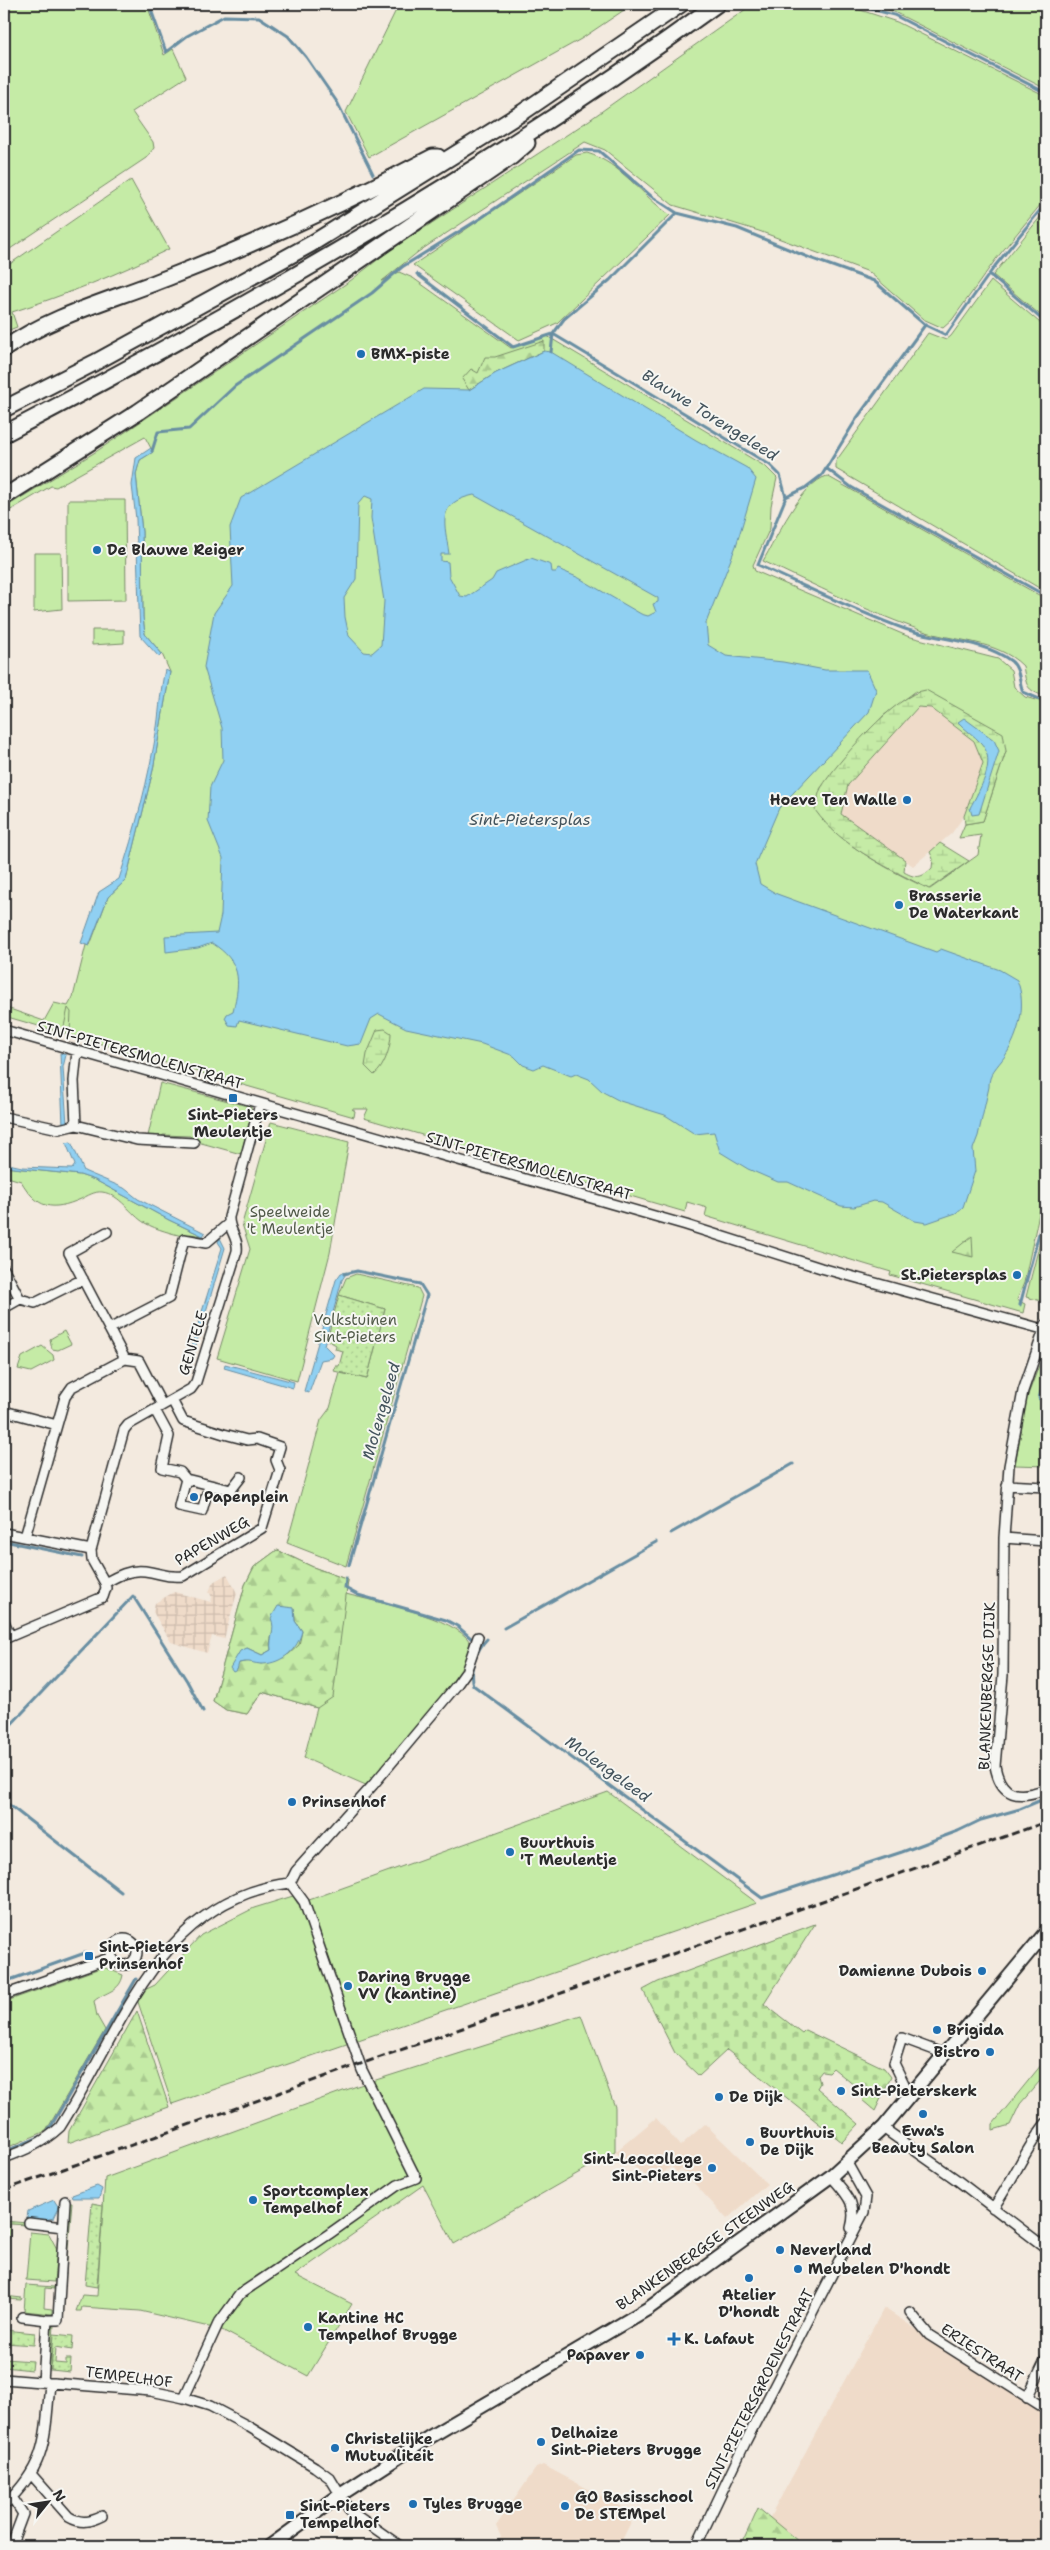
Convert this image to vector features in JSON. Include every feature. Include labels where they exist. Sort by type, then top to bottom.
[{"type":"highway","points":[[4,408],[94,363],[310,244],[523,112],[681,4]]},
{"type":"highway","points":[[4,434],[214,323],[324,259],[482,163],[580,99],[717,4]]},
{"type":"highway","points":[[4,497],[138,412],[511,157],[580,99]]},
{"type":"highway","points":[[4,349],[39,327],[169,278],[369,190],[433,157],[450,157]]},
{"type":"main road","name":"BLANKENBERGSE STEENWEG","points":[[270,2546],[340,2495],[428,2438],[649,2308],[831,2176],[883,2128],[1046,1932]]},
{"type":"street","name":"SINT-PIETERSMOLENSTRAAT","points":[[4,1030],[686,1225],[812,1265],[1046,1328]]},
{"type":"street","points":[[76,1051],[74,1081],[76,1125]]},
{"type":"street","points":[[109,1329],[169,1298],[184,1239],[206,1243],[228,1224],[260,1104]]},
{"type":"street","points":[[4,1117],[59,1129],[76,1125],[136,1140],[194,1143]]},
{"type":"street","name":"GENTELE","points":[[91,1550],[124,1430],[128,1425],[191,1389],[196,1382],[238,1251],[236,1241],[228,1224]]},
{"type":"street","points":[[107,1232],[69,1253],[125,1359]]},
{"type":"street","points":[[4,1269],[20,1299],[36,1304],[83,1279]]},
{"type":"street","points":[[4,1308],[20,1299]]},
{"type":"street","name":"BLANKENBERGSE DIJK","points":[[1046,1328],[1023,1391],[1012,1440],[1004,1538],[1003,1674],[995,1766],[998,1778],[1011,1793],[1022,1796],[1046,1789]]},
{"type":"street","points":[[25,1537],[66,1397],[72,1387],[125,1359],[139,1360],[169,1436],[162,1468],[180,1472],[186,1479],[231,1490],[241,1477]]},
{"type":"street","name":"PAPENWEG","points":[[105,1583],[120,1574],[138,1571],[169,1578],[183,1576],[262,1528],[280,1470],[276,1460],[280,1447],[257,1439],[247,1440],[224,1434],[183,1421],[172,1400]]},
{"type":"street","points":[[4,1411],[57,1425]]},
{"type":"street","points":[[186,1479],[178,1506],[202,1511],[209,1486]]},
{"type":"street","points":[[1007,1485],[1046,1487]]},
{"type":"street","points":[[4,1533],[91,1550],[92,1560],[106,1588],[103,1597],[7,1638],[4,1621]]},
{"type":"street","points":[[1004,1538],[1046,1541]]},
{"type":"street","points":[[4,2158],[30,2149],[46,2140],[60,2127],[141,1985],[171,1944],[193,1923],[215,1907],[261,1890],[290,1883],[296,1871],[373,1785],[456,1686],[466,1672],[478,1637]]},
{"type":"street","points":[[184,2398],[218,2324],[240,2294],[398,2185],[416,2178],[362,2070],[304,1902],[290,1883]]},
{"type":"street","points":[[4,1995],[112,1957]]},
{"type":"street","points":[[910,2096],[894,2063],[902,2038],[945,2054]]},
{"type":"street","points":[[993,2208],[1012,2180],[1029,2144],[1046,2123]]},
{"type":"street","points":[[883,2128],[958,2180],[1046,2248]]},
{"type":"street","name":"SINT-PIETERSGROENESTRAAT","points":[[696,2546],[746,2441],[864,2212],[866,2197],[847,2162]]},
{"type":"street","name":"SINT-PIETERSGROENESTRAAT","points":[[831,2176],[847,2195],[854,2208],[854,2216],[846,2245]]},
{"type":"street","points":[[22,2317],[58,2320],[65,2201]]},
{"type":"street","points":[[29,2223],[63,2227]]},
{"type":"street","name":"ERIESTRAAT","points":[[910,2312],[929,2335],[1046,2409]]},
{"type":"street","points":[[4,2505],[32,2474],[42,2452],[45,2436],[47,2320]]},
{"type":"street","points":[[1027,2398],[1046,2358]]},
{"type":"street","name":"TEMPELHOF","points":[[4,2379],[151,2391],[184,2398],[228,2414],[308,2462],[330,2478],[350,2511],[400,2546]]},
{"type":"street","points":[[32,2474],[69,2517],[75,2520],[90,2522],[102,2516]]},
{"type":"street","points":[[11,2546],[23,2514],[12,2497]]},
{"type":"shaded area","name":"Hoeve Ten Walle","points":[[918,707],[931,708],[974,740],[983,763],[964,816],[952,833],[913,866],[841,814],[848,785]]},
{"type":"shaded area","points":[[227,1574],[237,1593],[224,1639],[212,1636],[207,1653],[171,1642],[153,1612],[155,1603],[174,1592],[211,1602],[212,1597],[209,1592],[213,1582]]},
{"type":"shaded area","name":"Sint-Leocollege Sint-Pieters","points":[[656,2118],[680,2146],[705,2124],[767,2184],[727,2219],[681,2169],[677,2172],[671,2166],[654,2182],[615,2152]]},
{"type":"shaded area","points":[[884,2308],[1026,2402],[1046,2412],[1046,2546],[807,2546],[769,2519]]},
{"type":"shaded area","name":"GO Basisschool De STEMpel","points":[[543,2465],[635,2514],[619,2546],[495,2546],[501,2537],[496,2526],[536,2468]]},
{"type":"green space","points":[[4,4],[147,4],[164,55],[173,49],[186,77],[132,112],[153,142],[154,148],[146,158],[4,253]]},
{"type":"green space","points":[[399,4],[633,4],[581,39],[369,157],[346,112]]},
{"type":"green space","points":[[753,4],[842,4],[897,22],[1046,96],[1046,105],[1040,119],[1046,125],[1046,198],[996,259],[952,320],[943,328],[923,319],[869,272],[759,231],[673,205],[605,150],[585,142],[418,252],[382,281],[399,272],[413,278],[511,348],[547,336],[766,467],[777,478],[771,506],[770,528],[753,565],[755,571],[907,636],[998,659],[1011,670],[1014,687],[1025,697],[1046,703],[1046,1181],[1024,1283],[1017,1300],[1025,1304],[1023,1313],[890,1275],[891,1272],[705,1216],[707,1208],[687,1202],[685,1212],[364,1118],[368,1109],[352,1109],[355,1111],[354,1117],[4,1016],[4,1007],[44,1021],[54,1003],[68,1006],[73,997],[86,945],[90,945],[108,897],[126,880],[153,770],[170,672],[162,654],[145,634],[143,617],[142,532],[136,474],[140,460],[153,452],[145,437],[56,487],[51,486],[4,514],[4,508],[97,451],[350,281],[389,251],[588,121]],"holes":[[[916,691],[1006,751],[983,821],[965,824],[959,838],[981,835],[978,855],[930,889],[882,865],[856,849],[840,835],[834,826],[820,789],[883,716]]]},
{"type":"green space","points":[[868,4],[1046,4],[1046,89],[892,11]]},
{"type":"green space","points":[[587,153],[610,164],[621,172],[670,215],[557,323],[519,340],[413,265],[576,155]]},
{"type":"green space","points":[[131,180],[169,249],[92,284],[12,312],[17,327],[4,332],[4,268]]},
{"type":"green space","points":[[1046,210],[1046,320],[993,275]]},
{"type":"green space","points":[[991,281],[1046,328],[1046,592],[836,469],[836,461],[928,333],[946,340],[951,336]]},
{"type":"green space","points":[[544,341],[544,351],[496,373],[469,390],[462,379],[471,369],[478,373],[485,357],[495,357]]},
{"type":"green space","points":[[827,476],[1046,599],[1046,697],[1034,692],[1028,686],[1023,666],[1012,657],[1000,651],[974,642],[933,634],[900,623],[763,561],[799,500],[817,481]]},
{"type":"green space","name":"De Blauwe Reiger","points":[[68,500],[125,500],[126,600],[68,601]]},
{"type":"green space","points":[[34,553],[61,553],[62,609],[34,612]]},
{"type":"green space","points":[[92,630],[124,630],[124,643],[92,645]]},
{"type":"green space","points":[[926,690],[1003,733],[1006,751],[983,821],[965,824],[964,816],[983,763],[974,741],[931,708],[918,707],[848,785],[841,814],[905,860],[904,872],[912,876],[922,876],[932,868],[933,859],[930,852],[940,843],[969,861],[929,889],[882,865],[852,846],[838,835],[815,810],[821,788],[854,746],[884,715],[914,694]]},
{"type":"green space","points":[[68,1008],[71,1012],[70,1032],[63,1031]]},
{"type":"green space","points":[[385,1029],[391,1033],[389,1050],[381,1067],[374,1075],[365,1066],[367,1054],[377,1030]]},
{"type":"green space","points":[[160,1083],[251,1107],[252,1113],[241,1154],[194,1141],[190,1136],[163,1135],[160,1138],[148,1136]]},
{"type":"green space","name":"Speelweide 't Meulentje","points":[[271,1122],[349,1142],[330,1253],[297,1381],[217,1358],[250,1249],[242,1224]]},
{"type":"green space","points":[[4,1167],[80,1175],[95,1180],[203,1236],[190,1234],[185,1237],[154,1228],[145,1223],[120,1201],[102,1192],[94,1193],[70,1203],[53,1206],[46,1205],[33,1197],[21,1181],[4,1176]]},
{"type":"green space","points":[[1046,1219],[1046,1298],[1045,1302],[1026,1297]]},
{"type":"green space","points":[[972,1236],[973,1257],[952,1252]]},
{"type":"green space","points":[[356,1274],[418,1288],[422,1296],[346,1566],[287,1543],[321,1420],[330,1408],[340,1373],[367,1379],[385,1309],[339,1295],[346,1278]]},
{"type":"green space","name":"Volkstuinen Sint-Pieters","points":[[339,1295],[385,1309],[367,1379],[334,1371],[335,1366],[339,1366],[343,1351],[335,1349],[336,1345],[327,1340]]},
{"type":"green space","points":[[64,1331],[71,1344],[58,1350],[52,1349],[50,1339]]},
{"type":"green space","points":[[42,1346],[53,1355],[54,1360],[31,1372],[18,1369],[22,1357]]},
{"type":"green space","points":[[1046,1347],[1046,1418],[1043,1424],[1043,1436],[1046,1439],[1046,1466],[1015,1465],[1026,1400]]},
{"type":"green space","points":[[277,1550],[313,1567],[348,1580],[346,1594],[432,1618],[462,1633],[470,1642],[463,1669],[368,1786],[304,1758],[317,1708],[262,1692],[247,1714],[226,1710],[213,1701],[245,1585],[254,1567]]},
{"type":"green space","points":[[277,1550],[313,1567],[348,1580],[333,1697],[317,1708],[262,1692],[247,1714],[226,1710],[213,1701],[245,1585],[254,1567]],"holes":[[[294,1608],[295,1621],[302,1631],[299,1645],[289,1654],[261,1664],[251,1661],[239,1663],[247,1648],[262,1655],[271,1650],[271,1637],[276,1626]]]},
{"type":"green space","points":[[608,1792],[757,1903],[172,2104],[136,1996],[138,1993],[155,1985],[201,1935],[254,1908],[293,1896],[298,1904]]},
{"type":"green space","points":[[815,1924],[764,2004],[802,2033],[805,2030],[884,2068],[891,2077],[875,2111],[862,2100],[866,2095],[833,2068],[829,2072],[822,2071],[818,2076],[820,2083],[817,2088],[859,2124],[842,2142],[727,2050],[699,2076],[675,2053],[643,1990],[658,1982]]},
{"type":"green space","points":[[103,1967],[123,1975],[116,1988],[94,2001],[97,2016],[105,2030],[46,2131],[4,2149],[4,2002]]},
{"type":"green space","points":[[137,2011],[169,2107],[68,2143],[69,2131]]},
{"type":"green space","name":"Sportcomplex Tempelhof","points":[[581,2015],[615,2107],[615,2152],[454,2244],[423,2185],[295,2275],[352,2304],[308,2376],[222,2330],[140,2311],[82,2307],[81,2311],[76,2311],[82,2295],[97,2296],[105,2178],[357,2086]]},
{"type":"green space","points":[[1046,2059],[1046,2074],[1020,2104],[1010,2125],[993,2130],[993,2124]]},
{"type":"green space","points":[[67,2202],[72,2202],[65,2283],[61,2283]]},
{"type":"green space","points":[[92,2203],[103,2205],[97,2287],[85,2285]]},
{"type":"green space","points":[[4,2221],[27,2223],[27,2225],[10,2224],[4,2296]]},
{"type":"green space","points":[[30,2232],[49,2234],[57,2249],[54,2282],[26,2280]]},
{"type":"green space","points":[[26,2285],[54,2287],[54,2289],[45,2288],[44,2308],[52,2309],[52,2314],[24,2311]]},
{"type":"green space","points":[[4,2296],[22,2298],[21,2300],[4,2299]]},
{"type":"green space","points":[[54,2325],[51,2370],[48,2370],[51,2328]]},
{"type":"green space","points":[[4,2330],[35,2333],[34,2345],[4,2343]]},
{"type":"green space","points":[[54,2334],[73,2336],[72,2350],[56,2347],[55,2363],[66,2364],[66,2359],[71,2359],[70,2372],[51,2370]]},
{"type":"green space","points":[[4,2359],[33,2361],[32,2370],[4,2367]]},
{"type":"green space","points":[[758,2508],[804,2546],[741,2546]]},
{"type":"water","name":"Sint-Pietersplas","points":[[544,351],[551,352],[696,440],[747,468],[756,479],[736,546],[706,623],[708,645],[726,656],[783,662],[825,670],[867,670],[876,690],[869,712],[779,808],[755,864],[760,884],[777,894],[936,952],[941,949],[1000,970],[1017,980],[1021,999],[1018,1029],[1010,1048],[990,1078],[978,1136],[973,1149],[975,1171],[963,1207],[956,1213],[927,1223],[915,1221],[882,1202],[873,1201],[854,1207],[841,1206],[788,1182],[778,1182],[748,1169],[720,1152],[714,1132],[695,1134],[665,1115],[620,1101],[603,1092],[589,1079],[576,1074],[571,1076],[543,1065],[534,1069],[523,1065],[514,1056],[482,1044],[406,1028],[379,1014],[371,1019],[361,1044],[347,1046],[239,1020],[237,1026],[229,1025],[225,1018],[227,1014],[233,1011],[238,980],[229,957],[212,943],[198,948],[166,952],[165,936],[217,933],[221,915],[223,858],[208,821],[210,787],[223,760],[222,728],[204,667],[214,613],[233,586],[230,527],[241,498],[424,389],[469,390],[496,373]],"holes":[[[474,495],[658,598],[658,602],[653,604],[656,612],[648,616],[641,614],[579,578],[558,569],[556,572],[552,572],[551,565],[531,558],[496,573],[492,580],[467,597],[460,596],[449,576],[448,562],[441,561],[441,554],[449,554],[445,516],[453,503]],[[365,496],[372,499],[371,518],[384,601],[381,645],[372,653],[364,652],[349,636],[344,598],[356,579],[358,504]]]},
{"type":"water","points":[[151,448],[153,452],[140,460],[136,474],[142,532],[145,634],[162,654],[159,657],[140,636],[136,519],[132,485],[136,458]]},
{"type":"water","points":[[165,670],[170,672],[153,770],[126,880],[108,897],[89,946],[81,943],[99,892],[119,879],[136,823],[154,746]]},
{"type":"water","points":[[964,718],[994,740],[999,751],[979,814],[972,815],[970,808],[982,785],[988,759],[981,743],[958,722]]},
{"type":"water","points":[[60,1053],[66,1055],[63,1067],[67,1124],[63,1125]]},
{"type":"water","points":[[71,1142],[84,1171],[124,1188],[138,1199],[205,1233],[203,1236],[95,1180],[80,1175],[4,1167],[4,1163],[22,1167],[72,1169],[75,1165],[66,1143]]},
{"type":"water","points":[[220,1238],[225,1248],[192,1358],[188,1356],[222,1248],[218,1242]]},
{"type":"water","points":[[347,1272],[342,1280],[324,1345],[334,1355],[332,1358],[321,1360],[309,1393],[304,1391],[336,1280],[341,1273]]},
{"type":"water","points":[[225,1364],[294,1382],[293,1388],[224,1368]]},
{"type":"water","points":[[1046,1367],[1044,1404],[1038,1399]]},
{"type":"water","points":[[278,1606],[294,1608],[295,1621],[302,1631],[297,1644],[288,1654],[277,1661],[263,1664],[239,1663],[237,1670],[233,1672],[230,1668],[240,1651],[247,1648],[262,1655],[271,1650],[273,1626],[271,1618]]},
{"type":"water","points":[[97,2186],[102,2189],[99,2198],[73,2198],[72,2195]]},
{"type":"water","points":[[54,2200],[59,2208],[54,2218],[39,2221],[27,2218],[28,2211]]},
{"type":"waterway","name":"Blauwe Torengeleed","points":[[149,4],[166,52],[187,36],[224,16],[259,17],[288,36],[306,57],[337,102],[373,174]]},
{"type":"waterway","points":[[852,4],[894,15],[1046,93]]},
{"type":"waterway","points":[[1046,109],[1042,118],[1046,121]]},
{"type":"waterway","name":"Blauwe Torengeleed","points":[[152,451],[158,432],[189,429],[235,386],[372,293],[402,267],[481,218],[579,150],[599,151],[651,196],[677,213]]},
{"type":"waterway","points":[[786,497],[805,488],[822,475],[857,418],[925,325],[946,335],[995,266],[1046,203]]},
{"type":"waterway","points":[[551,352],[553,334],[564,319],[610,280],[677,213],[737,228],[810,258],[874,281],[925,325]]},
{"type":"waterway","name":"Blauwe Torengeleed","points":[[417,274],[513,347],[553,334],[770,465],[780,475],[786,497],[758,565],[849,607],[905,629],[974,645],[1000,654],[1011,661],[1016,667],[1023,692],[1046,702]]},
{"type":"waterway","points":[[990,275],[1046,323]]},
{"type":"waterway","points":[[826,468],[851,487],[1046,596]]},
{"type":"waterway","points":[[1020,1305],[1046,1207]]},
{"type":"waterway","name":"Molengeleed","points":[[344,1274],[357,1271],[420,1284],[427,1295],[349,1565]]},
{"type":"waterway","points":[[671,1533],[793,1464]]},
{"type":"waterway","points":[[4,1541],[82,1557]]},
{"type":"waterway","points":[[504,1628],[656,1542]]},
{"type":"waterway","name":"Molengeleed","points":[[346,1578],[345,1588],[358,1595],[446,1620],[457,1626],[472,1639]]},
{"type":"waterway","points":[[4,1732],[133,1596],[187,1681],[203,1711]]},
{"type":"waterway","name":"Molengeleed","points":[[487,1639],[474,1660],[473,1685],[762,1898],[902,1852],[958,1831],[981,1820],[1020,1809],[1046,1798]]},
{"type":"waterway","points":[[4,1803],[8,1804],[121,1892]]},
{"type":"waterway","points":[[4,1982],[85,1953]]},
{"type":"waterway","points":[[47,2133],[136,1979]]},
{"type":"waterway","points":[[4,2152],[42,2136]]},
{"type":"railway","points":[[4,2190],[1046,1822]]},
{"type":"place","name":"BMX-piste","points":[[361,354]]},
{"type":"place","name":"De Blauwe Reiger","points":[[97,550]]},
{"type":"place","name":"Hoeve Ten Walle","points":[[907,800]]},
{"type":"place","name":"Brasserie De Waterkant","points":[[899,905]]},
{"type":"place","name":"Sint-Pieters Meulentje","points":[[233,1098]]},
{"type":"place","name":"St.Pietersplas","points":[[1017,1275]]},
{"type":"place","name":"Papenplein","points":[[194,1497]]},
{"type":"place","name":"Prinsenhof","points":[[292,1802]]},
{"type":"place","name":"Buurthuis 'T Meulentje","points":[[510,1852]]},
{"type":"place","name":"Sint-Pieters Prinsenhof","points":[[89,1956]]},
{"type":"place","name":"Damienne Dubois","points":[[982,1971]]},
{"type":"place","name":"Daring Brugge VV (kantine)","points":[[348,1986]]},
{"type":"place","name":"Brigida","points":[[937,2030]]},
{"type":"place","name":"Bistro","points":[[990,2052]]},
{"type":"place","name":"Sint-Pieterskerk","points":[[841,2091]]},
{"type":"place","name":"De Dijk","points":[[719,2097]]},
{"type":"place","name":"Ewa's Beauty Salon","points":[[923,2114]]},
{"type":"place","name":"Buurthuis De Dijk","points":[[750,2142]]},
{"type":"place","name":"Sint-Leocollege Sint-Pieters","points":[[712,2168]]},
{"type":"place","name":"Sportcomplex Tempelhof","points":[[253,2200]]},
{"type":"place","name":"Neverland","points":[[780,2250]]},
{"type":"place","name":"Meubelen D'hondt","points":[[798,2269]]},
{"type":"place","name":"Atelier D'hondt","points":[[749,2278]]},
{"type":"place","name":"Kantine HC Tempelhof Brugge","points":[[308,2327]]},
{"type":"place","name":"K. Lafaut","points":[[674,2339]]},
{"type":"place","name":"Papaver","points":[[640,2355]]},
{"type":"place","name":"Delhaize Sint-Pieters Brugge","points":[[541,2442]]},
{"type":"place","name":"Christelijke Mutualiteit","points":[[335,2448]]},
{"type":"place","name":"Tyles Brugge","points":[[413,2504]]},
{"type":"place","name":"GO Basisschool De STEMpel","points":[[565,2506]]},
{"type":"place","name":"Sint-Pieters Tempelhof","points":[[290,2515]]}]
